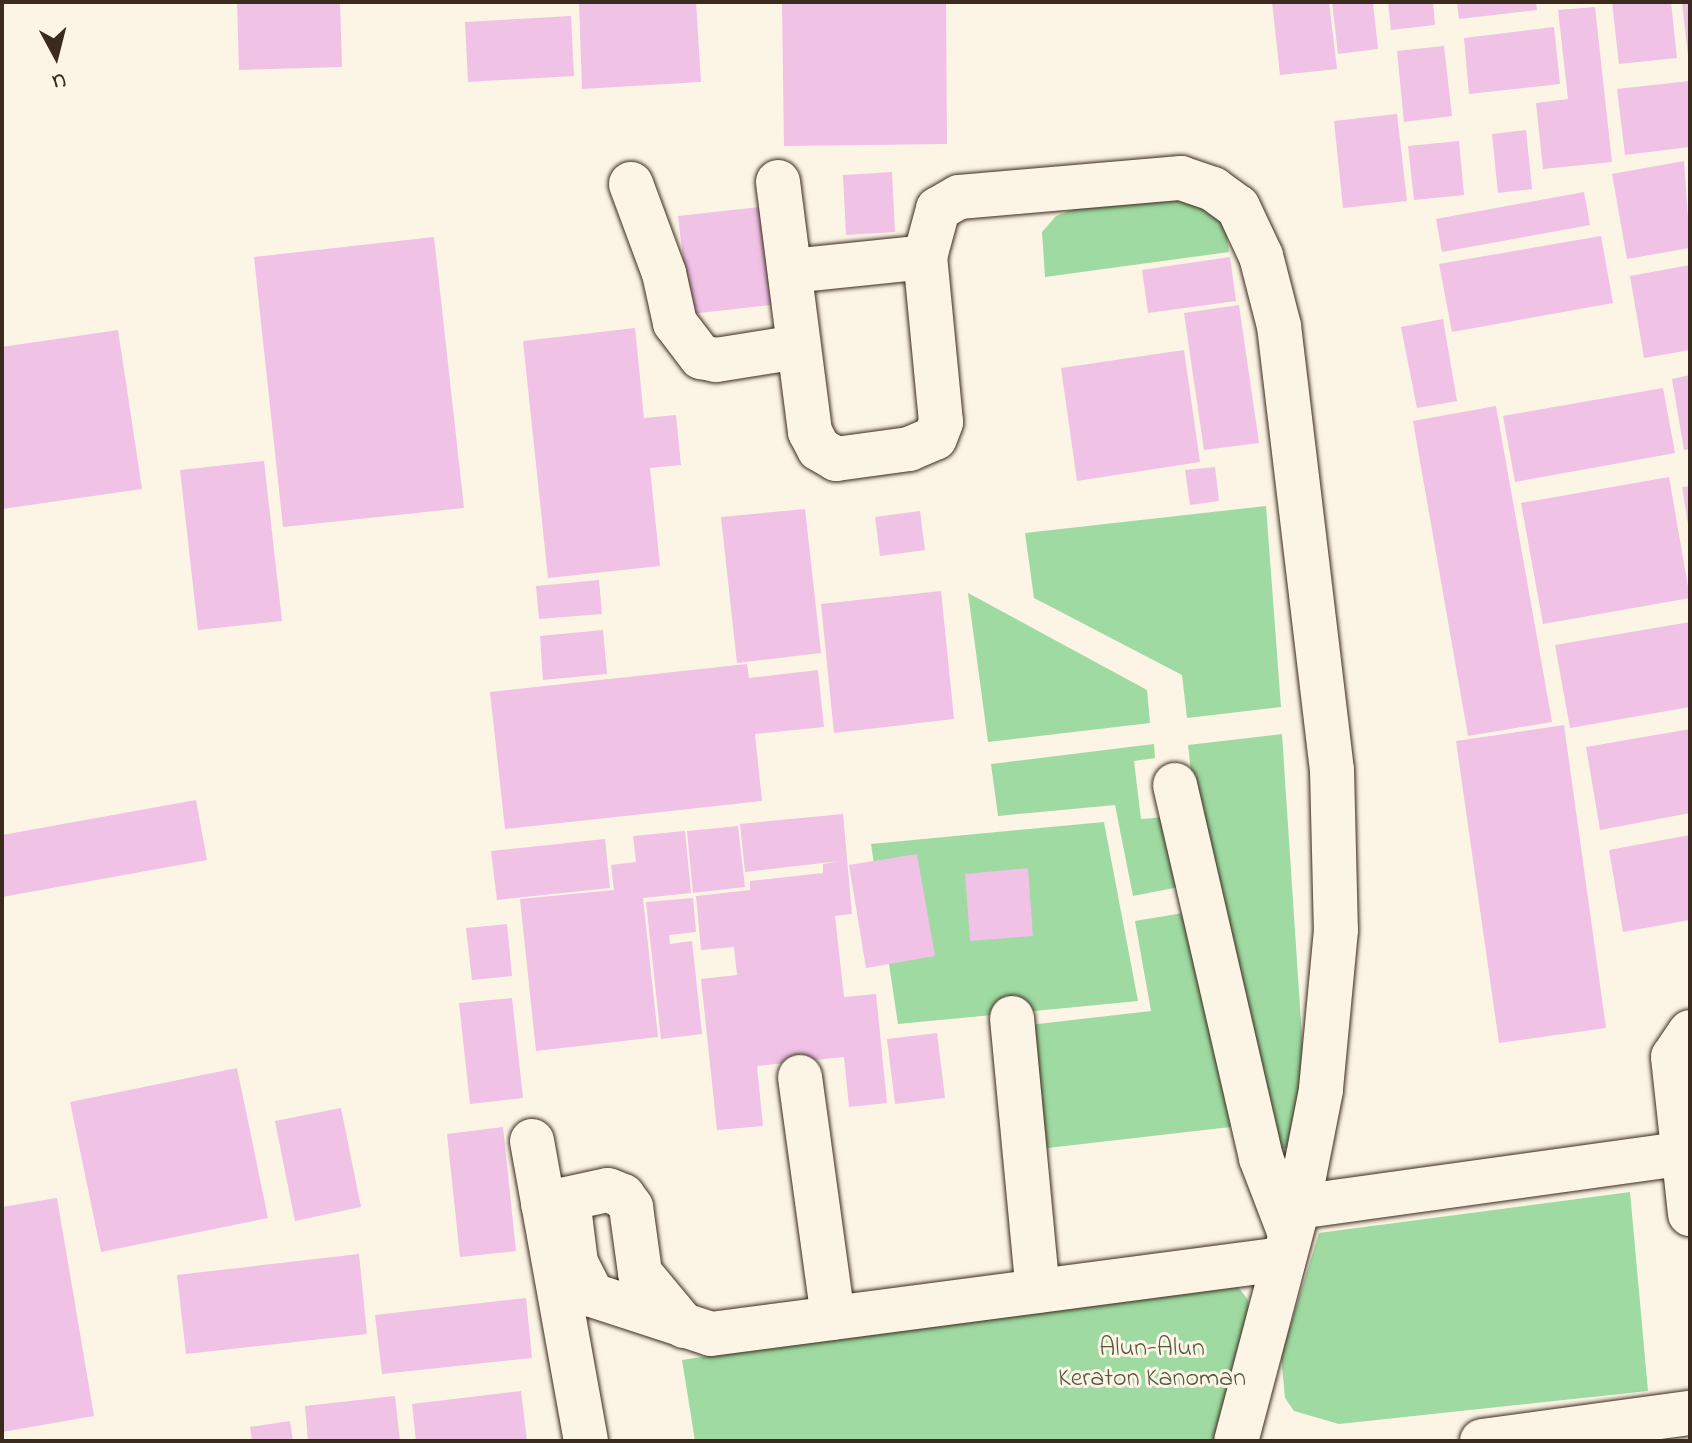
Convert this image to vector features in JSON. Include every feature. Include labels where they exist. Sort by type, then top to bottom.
[{"type":"lane","points":[[778,182],[810,432],[819,449],[836,459],[909,449],[935,438],[941,422],[925,257],[938,209],[959,197],[1181,178],[1213,189],[1238,207],[1253,236],[1279,326],[1332,770],[1336,930],[1321,1090],[1290,1233],[1236,1441]]},
{"type":"lane","points":[[631,184],[664,273],[675,323],[701,357],[716,360],[798,347]]},
{"type":"lane","points":[[790,271],[925,257]]},
{"type":"lane","points":[[1175,785],[1261,1158],[1290,1233]]},
{"type":"lane","points":[[1012,1018],[1038,1291]]},
{"type":"lane","points":[[1681,1044],[1679,1154],[1690,1214]]},
{"type":"lane","points":[[800,1077],[833,1318]]},
{"type":"lane","points":[[532,1141],[576,1263],[592,1295],[711,1334],[1038,1291],[1290,1233],[1679,1154]]},
{"type":"lane","points":[[556,1201],[608,1190],[623,1196],[631,1207],[640,1273],[684,1326]]},
{"type":"lane","points":[[556,1201],[586,1441]]},
{"type":"lane","points":[[1482,1441],[1690,1413]]},
{"type":"green space","points":[[1204,198],[1225,225],[1229,252],[1045,277],[1042,232],[1056,216],[1080,207]]},
{"type":"green space","points":[[1266,506],[1281,707],[1187,718],[1182,675],[1034,598],[1025,533]]},
{"type":"green space","points":[[968,593],[1147,690],[1150,723],[988,742]]},
{"type":"green space","points":[[1282,734],[1303,1053],[1298,1107],[1288,1148],[1282,1149],[1274,1144],[1194,798],[1188,745]]},
{"type":"green space","points":[[1154,744],[1155,758],[1134,761],[1141,819],[1166,817],[1184,886],[1133,896],[1115,805],[998,816],[991,764]]},
{"type":"green space","points":[[1104,822],[1138,1001],[898,1024],[871,844]]},
{"type":"green space","points":[[1189,912],[1239,1126],[1039,1149],[1029,1025],[1151,1011],[1135,921]]},
{"type":"green space","name":"Alun-Alun Keraton Kanoman","points":[[1630,1192],[1648,1391],[1339,1424],[1294,1411],[1285,1398],[1281,1356],[1319,1233]]},
{"type":"green space","name":"Alun-Alun Keraton Kanoman","points":[[1216,1277],[1236,1284],[1248,1300],[1249,1314],[1214,1441],[695,1441],[682,1360]]},
{"type":"building","points":[[237,2],[340,2],[342,67],[239,70]]},
{"type":"building","points":[[579,2],[696,2],[701,82],[582,89]]},
{"type":"building","points":[[782,2],[946,2],[947,144],[784,146]]},
{"type":"building","points":[[1272,2],[1329,2],[1337,69],[1280,75]]},
{"type":"building","points":[[1332,2],[1373,2],[1378,49],[1338,54]]},
{"type":"building","points":[[1388,2],[1433,2],[1435,25],[1391,30]]},
{"type":"building","points":[[1457,2],[1536,2],[1537,10],[1459,19]]},
{"type":"building","points":[[1612,2],[1671,2],[1677,58],[1619,64]]},
{"type":"building","points":[[1682,2],[1690,2],[1690,56],[1688,56]]},
{"type":"building","points":[[1595,7],[1612,162],[1543,169],[1536,103],[1568,99],[1558,10]]},
{"type":"building","points":[[571,16],[574,76],[468,82],[465,22]]},
{"type":"building","points":[[1554,27],[1560,84],[1469,94],[1464,38]]},
{"type":"building","points":[[1444,46],[1452,116],[1404,122],[1397,51]]},
{"type":"building","points":[[1690,81],[1690,147],[1625,155],[1617,89]]},
{"type":"building","points":[[1397,114],[1407,201],[1343,208],[1334,121]]},
{"type":"building","points":[[1526,130],[1532,189],[1498,193],[1492,134]]},
{"type":"building","points":[[1459,141],[1464,195],[1414,200],[1408,146]]},
{"type":"building","points":[[1684,161],[1690,248],[1627,259],[1612,174]]},
{"type":"building","points":[[892,172],[895,232],[846,235],[843,175]]},
{"type":"building","points":[[1584,192],[1590,225],[1442,252],[1436,219]]},
{"type":"building","points":[[768,206],[779,304],[690,314],[678,216]]},
{"type":"building","points":[[1601,236],[1613,303],[1452,332],[1439,264]]},
{"type":"building","points":[[434,237],[464,508],[283,527],[254,257]]},
{"type":"building","points":[[1230,257],[1236,301],[1148,313],[1142,270]]},
{"type":"building","points":[[1690,265],[1690,350],[1644,358],[1630,276]]},
{"type":"building","points":[[1239,305],[1259,443],[1204,450],[1184,313]]},
{"type":"building","points":[[1443,319],[1457,401],[1417,408],[1401,327]]},
{"type":"building","points":[[635,328],[644,418],[676,415],[681,465],[650,468],[660,566],[548,578],[523,341]]},
{"type":"building","points":[[118,330],[142,489],[2,509],[2,347]]},
{"type":"building","points":[[1184,350],[1200,462],[1077,481],[1061,368]]},
{"type":"building","points":[[1690,375],[1690,449],[1684,450],[1672,379]]},
{"type":"building","points":[[1663,388],[1675,453],[1515,482],[1503,416]]},
{"type":"building","points":[[1496,406],[1552,722],[1468,736],[1413,421]]},
{"type":"building","points":[[264,461],[282,621],[198,630],[180,470]]},
{"type":"building","points":[[1215,467],[1219,501],[1190,505],[1185,470]]},
{"type":"building","points":[[1669,477],[1690,598],[1543,624],[1521,503]]},
{"type":"building","points":[[1690,486],[1690,524],[1688,524],[1682,487]]},
{"type":"building","points":[[805,509],[821,653],[737,663],[721,517]]},
{"type":"building","points":[[920,511],[925,550],[880,556],[875,517]]},
{"type":"building","points":[[599,580],[602,614],[539,619],[536,586]]},
{"type":"building","points":[[941,591],[954,719],[834,733],[821,604]]},
{"type":"building","points":[[1690,622],[1690,707],[1570,728],[1555,645]]},
{"type":"building","points":[[603,630],[607,674],[543,680],[540,636]]},
{"type":"building","points":[[747,664],[749,678],[818,670],[824,727],[755,734],[762,801],[505,829],[490,692]]},
{"type":"building","points":[[1564,725],[1606,1028],[1499,1043],[1456,741]]},
{"type":"building","points":[[1690,729],[1690,813],[1600,830],[1586,747]]},
{"type":"building","points":[[196,800],[207,860],[2,897],[2,835]]},
{"type":"building","points":[[843,814],[852,914],[835,916],[844,997],[876,994],[887,1103],[849,1107],[844,1057],[757,1066],[763,1126],[717,1130],[701,979],[737,975],[734,947],[701,950],[696,896],[750,890],[750,881],[823,873],[823,864],[840,861],[745,872],[740,824]]},
{"type":"building","points":[[738,826],[745,887],[693,893],[687,831]]},
{"type":"building","points":[[685,831],[691,893],[643,898],[658,1037],[536,1051],[520,899],[614,890],[611,865],[636,862],[633,836]]},
{"type":"building","points":[[1690,835],[1690,920],[1623,932],[1609,850]]},
{"type":"building","points":[[605,839],[610,888],[497,900],[491,851]]},
{"type":"building","points":[[917,854],[935,956],[866,968],[849,865]]},
{"type":"building","points":[[1028,868],[1033,936],[970,941],[965,874]]},
{"type":"building","points":[[693,898],[696,932],[669,935],[670,944],[692,941],[702,1034],[661,1039],[646,902]]},
{"type":"building","points":[[507,924],[512,976],[472,980],[466,928]]},
{"type":"building","points":[[512,998],[523,1098],[470,1104],[459,1003]]},
{"type":"building","points":[[937,1033],[945,1098],[895,1104],[887,1039]]},
{"type":"building","points":[[237,1068],[268,1218],[101,1252],[70,1102]]},
{"type":"building","points":[[341,1108],[361,1207],[295,1221],[275,1121]]},
{"type":"building","points":[[503,1127],[516,1251],[460,1257],[447,1134]]},
{"type":"building","points":[[57,1198],[94,1416],[2,1432],[2,1207]]},
{"type":"building","points":[[359,1254],[367,1334],[186,1354],[177,1275]]},
{"type":"building","points":[[526,1298],[532,1358],[382,1374],[375,1315]]},
{"type":"building","points":[[521,1391],[527,1441],[416,1441],[412,1404]]},
{"type":"building","points":[[395,1396],[400,1441],[308,1441],[305,1406]]},
{"type":"building","points":[[290,1421],[293,1441],[252,1441],[250,1427]]}]
